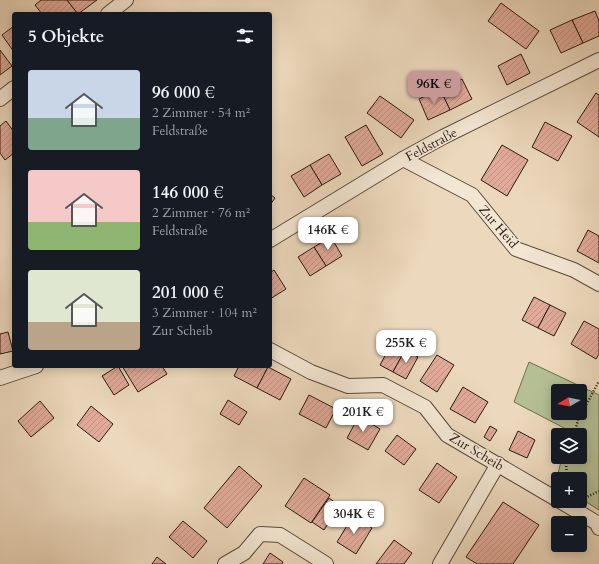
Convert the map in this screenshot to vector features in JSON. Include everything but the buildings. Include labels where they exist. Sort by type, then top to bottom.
[{"type":"street","points":[[111,12],[126,0]]},
{"type":"street","name":"Feldstraße","points":[[272,239],[403,159],[443,137],[599,60]]},
{"type":"street","points":[[0,100],[12,90]]},
{"type":"street","name":"Zur Heid","points":[[403,159],[472,195],[516,249],[574,270],[599,284]]},
{"type":"street","name":"Zur Scheib","points":[[272,351],[311,372],[348,386],[383,385],[425,407],[447,435],[551,495]]},
{"type":"street","points":[[0,378],[30,368]]},
{"type":"street","points":[[440,564],[498,464]]},
{"type":"street","name":"Zur Scheib","points":[[572,508],[597,523],[599,528]]},
{"type":"street","points":[[225,564],[244,553],[260,534],[280,535],[326,564]]},
{"type":"path","points":[[576,428],[578,420],[599,381]]},
{"type":"path","points":[[587,497],[599,491]]},
{"type":"green space","points":[[529,362],[576,384],[551,384],[551,420],[587,420],[587,389],[599,395],[599,510],[587,502],[587,472],[558,472],[560,464],[587,464],[587,428],[564,428],[514,402]]}]
